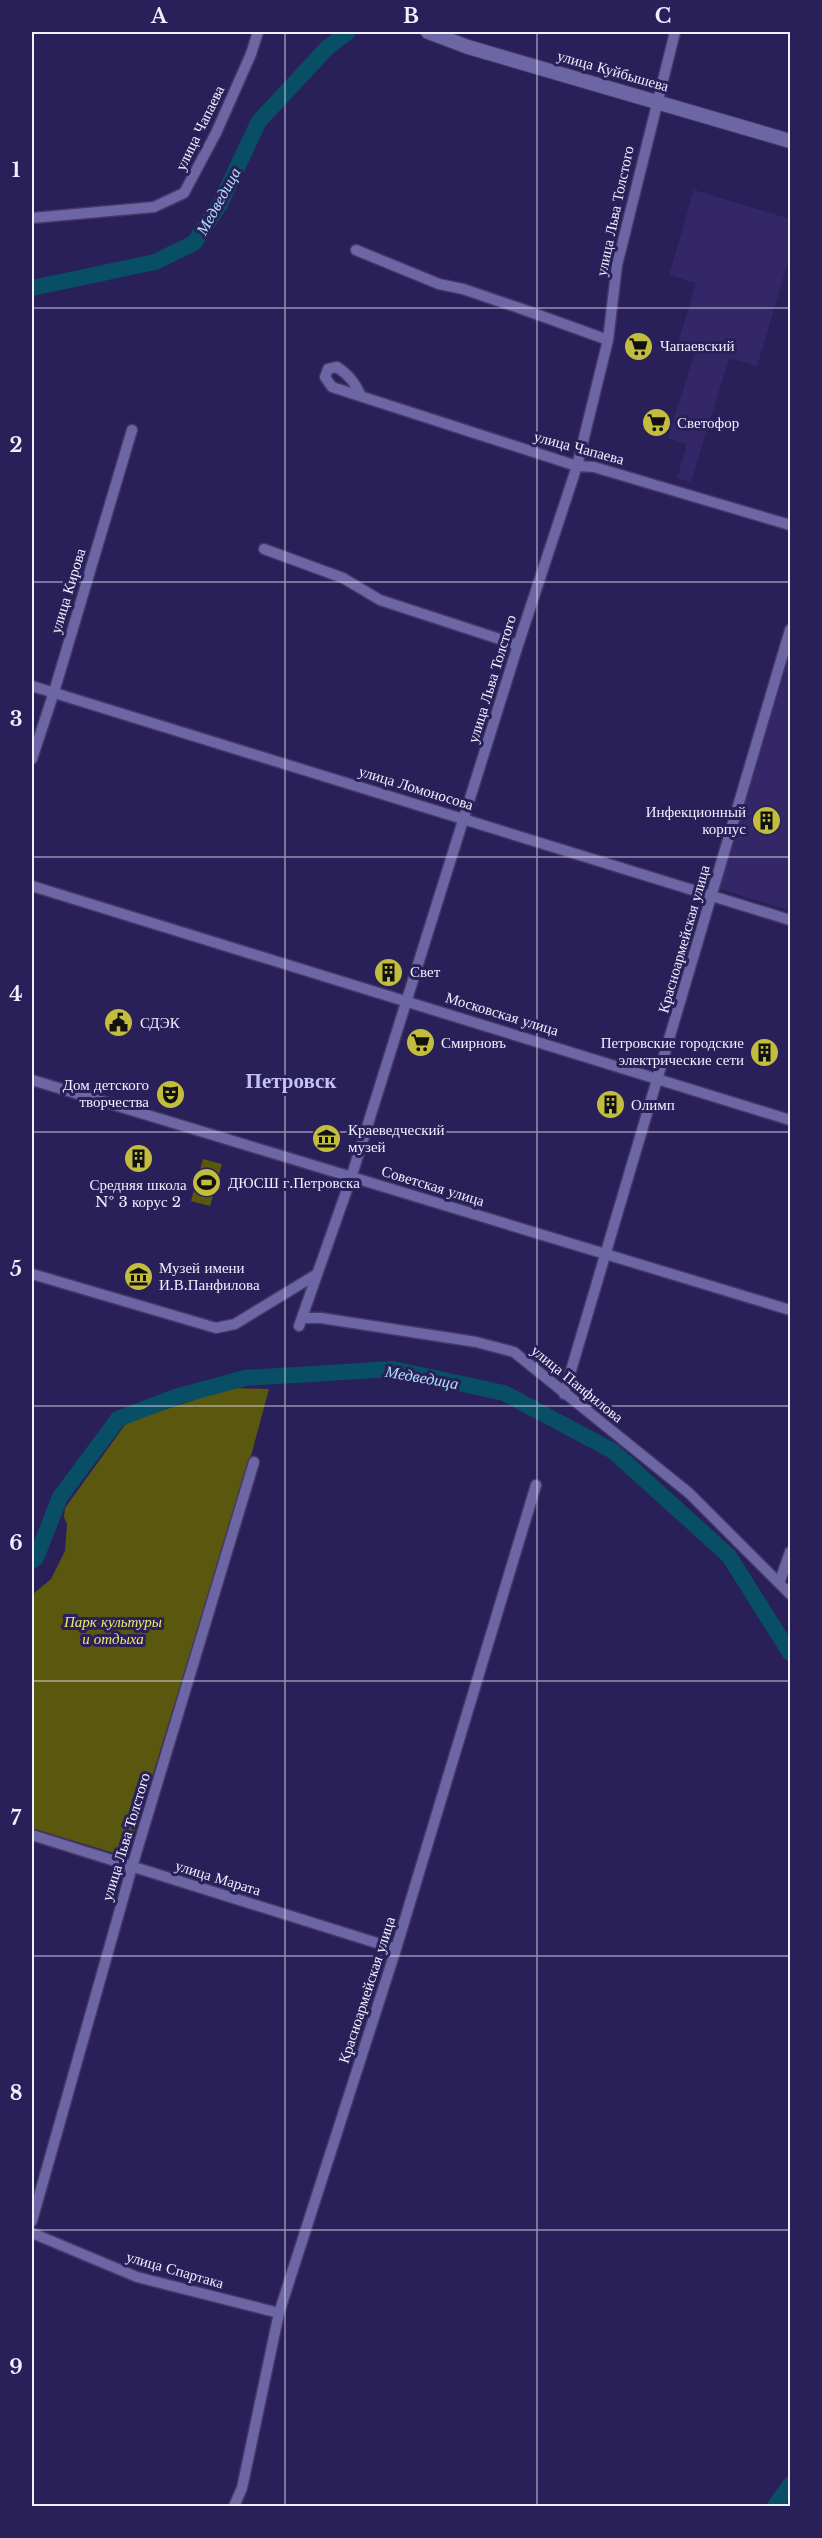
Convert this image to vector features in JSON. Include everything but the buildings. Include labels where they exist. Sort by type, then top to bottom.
[{"type":"street","name":"улица Чапаева","points":[[32,218],[154,207],[184,193],[216,133],[251,54],[258,32]]},
{"type":"street","name":"улица Куйбышева","points":[[428,32],[468,47],[790,141]]},
{"type":"street","name":"улица Льва Толстого","points":[[301,1322],[351,1178],[518,645],[577,466],[608,340],[616,265],[675,32]]},
{"type":"street","points":[[356,250],[439,284],[463,289],[608,340]]},
{"type":"street","name":"улица Чапаева","points":[[361,396],[577,466],[594,467],[790,525]]},
{"type":"street","name":"улица Кирова","points":[[32,759],[132,430]]},
{"type":"street","points":[[264,549],[343,578],[380,600],[518,645]]},
{"type":"street","name":"Красноармейская улица","points":[[564,1394],[660,1079],[790,630]]},
{"type":"street","name":"улица Ломоносова","points":[[32,686],[790,920]]},
{"type":"street","name":"Московская улица","points":[[32,886],[790,1120]]},
{"type":"street","name":"Советская улица","points":[[32,1080],[790,1310]]},
{"type":"street","points":[[32,1274],[216,1328],[235,1324],[317,1274]]},
{"type":"street","name":"улица Панфилова","points":[[301,1322],[321,1318],[465,1340],[514,1352],[689,1493],[780,1581],[790,1594]]},
{"type":"street","name":"улица Льва Толстого","points":[[32,2221],[132,1867],[254,1462]]},
{"type":"street","name":"Красноармейская улица","points":[[234,2506],[242,2488],[279,2313],[396,1949],[536,1485]]},
{"type":"street","points":[[780,1581],[790,1552]]},
{"type":"street","name":"улица Марата","points":[[32,1835],[396,1949]]},
{"type":"street","name":"улица Спартака","points":[[32,2233],[137,2277],[279,2313]]},
{"type":"shaded area","points":[[694,190],[790,219],[790,255],[757,366],[729,358],[691,482],[677,478],[687,444],[668,438],[695,352],[677,346],[696,283],[669,275]]},
{"type":"shaded area","points":[[790,655],[790,911],[718,888]]},
{"type":"green space","name":"ДЮСШ г.Петровска","points":[[203,1159],[222,1164],[210,1206],[191,1201]]},
{"type":"green space","name":"Парк культуры и отдыха","points":[[231,1388],[269,1389],[245,1478],[127,1857],[32,1828],[32,1595],[51,1579],[65,1551],[67,1524],[64,1517],[65,1508],[127,1422]]},
{"type":"waterway","name":"Медведица","points":[[32,288],[155,262],[194,243],[220,204],[259,121],[327,48],[348,32]]},
{"type":"waterway","name":"Медведица","points":[[32,1561],[36,1558],[60,1497],[118,1419],[175,1397],[245,1378],[393,1369],[504,1393],[613,1451],[729,1556],[790,1653]]},
{"type":"waterway","name":"Медведица","points":[[775,2506],[790,2485]]},
{"type":"place","name":"Чапаевский","points":[[639,346]]},
{"type":"place","name":"Светофор","points":[[656,423]]},
{"type":"place","name":"Инфекционный корпус","points":[[767,821]]},
{"type":"place","name":"Свет","points":[[389,972]]},
{"type":"place","name":"СДЭК","points":[[119,1023]]},
{"type":"place","name":"Смирновъ","points":[[420,1043]]},
{"type":"place","name":"Петровские городские электрические сети","points":[[765,1052]]},
{"type":"place","name":"Дом детского творчества","points":[[170,1094]]},
{"type":"place","name":"Олимп","points":[[610,1105]]},
{"type":"place","name":"Краеведческий музей","points":[[327,1139]]},
{"type":"place","name":"Средняя школа № 3 корус 2","points":[[138,1158]]},
{"type":"place","name":"ДЮСШ г.Петровска","points":[[207,1183]]},
{"type":"place","name":"Музей имени И.В.Панфилова","points":[[138,1277]]},
{"type":"district","name":"Петровск","points":[[291,1081]]}]
